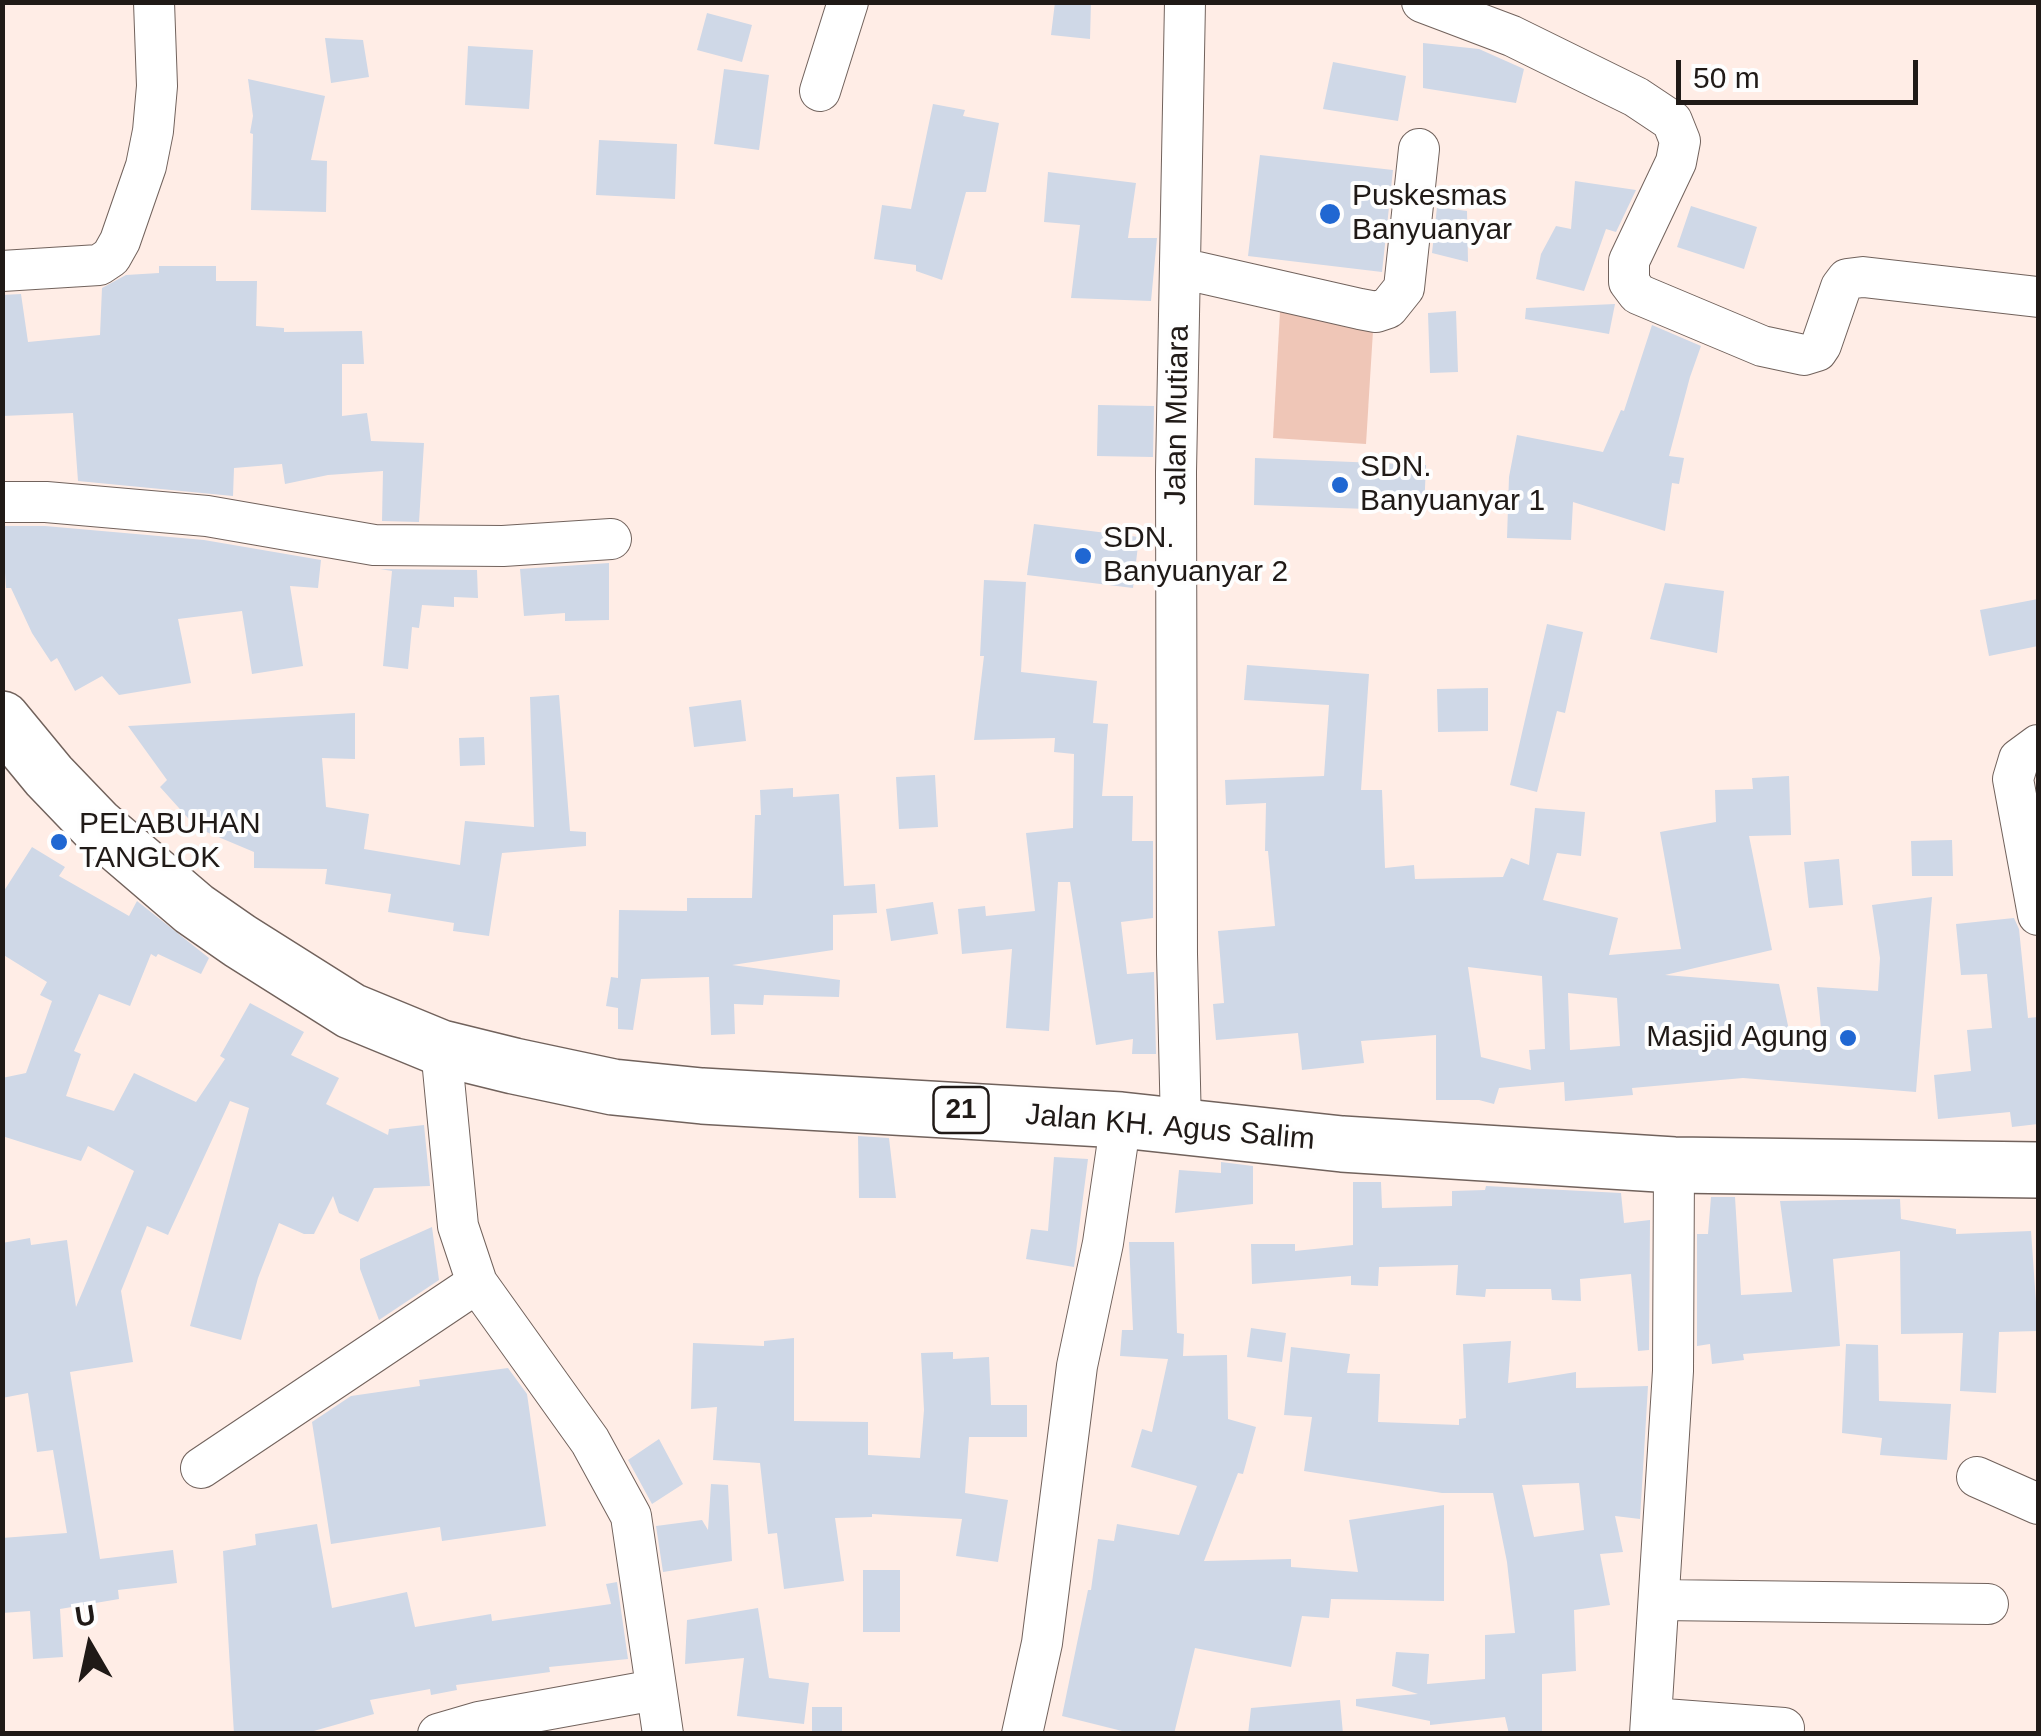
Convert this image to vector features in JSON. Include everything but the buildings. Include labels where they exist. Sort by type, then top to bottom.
[{"type":"highway","name":"Jalan KH. Agus Salim","points":[[2,719],[48,776],[96,826],[194,909],[286,972],[351,1011],[440,1048],[613,1088],[1121,1120],[1342,1144],[1674,1165],[2038,1170]]},
{"type":"street","points":[[2,270],[99,266],[111,257],[120,242],[146,166],[153,131],[157,86],[154,2]]},
{"type":"street","points":[[820,91],[848,2]]},
{"type":"street","name":"Jalan Mutiara","points":[[1182,1126],[1176,472],[1185,2]]},
{"type":"street","points":[[1422,2],[1512,36],[1636,97],[1672,121],[1680,141],[1676,162],[1629,261],[1629,282],[1638,294],[1762,346],[1804,355],[1817,352],[1821,345],[1847,279],[2038,297]]},
{"type":"street","points":[[1180,268],[1360,309],[1376,312],[1388,308],[1404,288],[1419,149]]},
{"type":"street","points":[[2,502],[207,516],[374,545],[502,546],[611,539]]},
{"type":"street","points":[[2038,746],[2016,763],[2014,779],[2038,916]]},
{"type":"street","points":[[440,1048],[458,1226],[477,1283],[590,1441],[631,1516],[662,1734]]},
{"type":"street","points":[[1022,1734],[1044,1626],[1077,1366],[1103,1243],[1121,1120]]},
{"type":"street","points":[[1674,1165],[1672,1370],[1650,1726],[1784,1728]]},
{"type":"street","points":[[201,1468],[477,1283]]},
{"type":"street","points":[[1977,1477],[2038,1504]]},
{"type":"street","points":[[1659,1600],[1988,1604]]},
{"type":"street","points":[[438,1734],[479,1722],[655,1690]]},
{"type":"shaded area","points":[[1281,293],[1375,298],[1366,444],[1273,438]]},
{"type":"place","name":"Puskesmas Banyuanyar","points":[[1330,214]]},
{"type":"place","name":"SDN. Banyuanyar 1","points":[[1340,485]]},
{"type":"place","name":"SDN. Banyuanyar 2","points":[[1083,556]]},
{"type":"place","name":"PELABUHAN TANGLOK","points":[[59,842]]},
{"type":"place","name":"Masjid Agung","points":[[1848,1038]]}]
